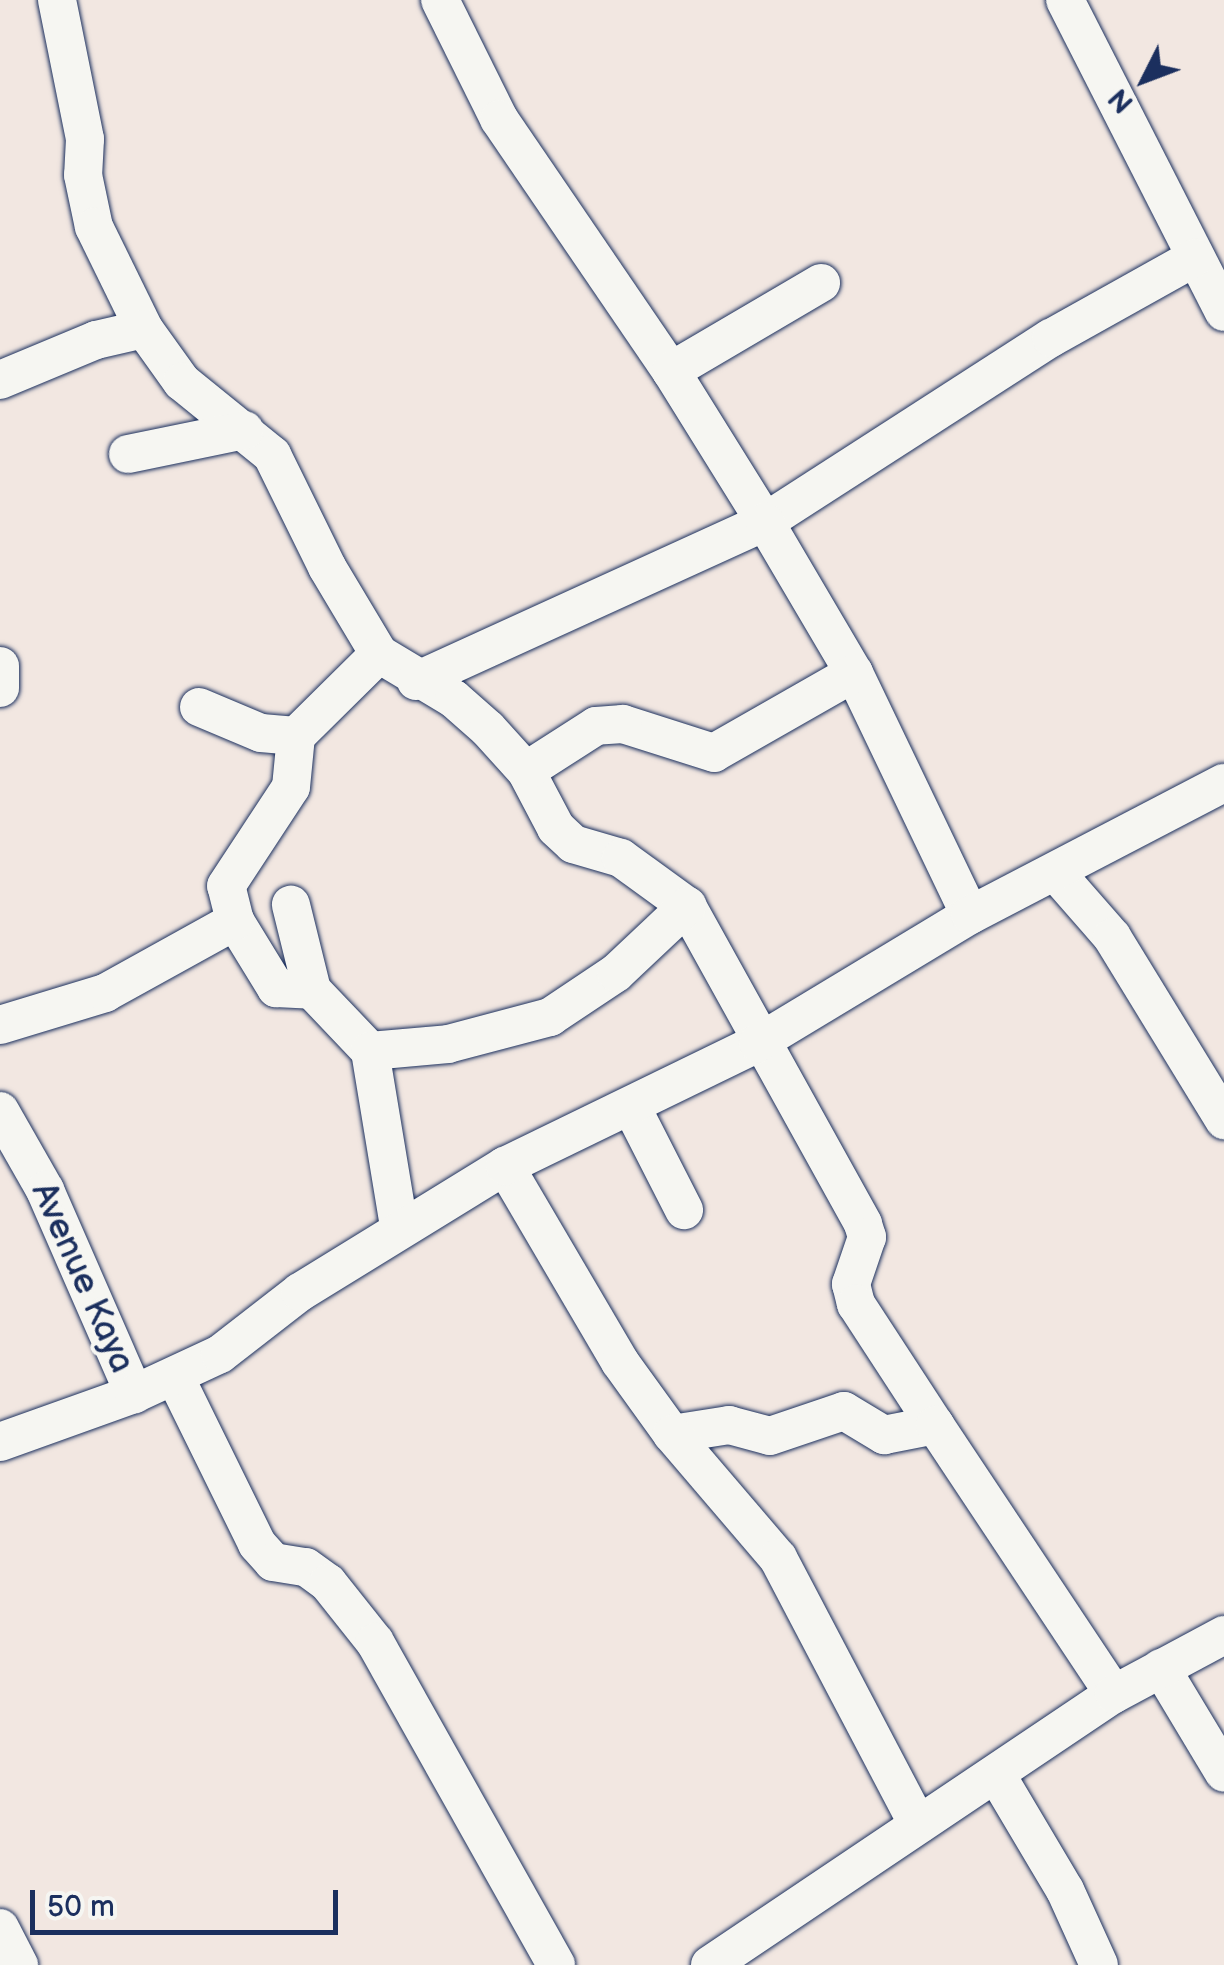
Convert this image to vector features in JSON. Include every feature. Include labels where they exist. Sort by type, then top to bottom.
[{"type":"street","points":[[56,0],[85,140],[82,174],[94,228],[144,329],[182,382],[272,455],[326,567],[379,654],[416,681],[454,699],[526,772],[556,828],[573,844],[622,858],[687,906],[732,982],[758,1044],[863,1224],[867,1237],[851,1284],[856,1304],[1114,1694]]},
{"type":"street","points":[[440,0],[499,118],[670,371],[854,673],[970,915]]},
{"type":"street","points":[[1066,0],[1224,312]]},
{"type":"street","points":[[416,681],[765,522],[1051,338],[1194,258]]},
{"type":"street","points":[[670,371],[821,283]]},
{"type":"street","points":[[0,380],[96,340],[144,329]]},
{"type":"street","points":[[128,454],[245,430]]},
{"type":"street","points":[[312,990],[276,988],[235,921],[226,886],[290,786],[296,736],[379,654]]},
{"type":"street","points":[[0,666],[0,688]]},
{"type":"street","points":[[526,772],[596,726],[623,724],[714,753],[854,673]]},
{"type":"street","points":[[199,707],[262,733],[296,736]]},
{"type":"street","points":[[0,1442],[134,1394],[220,1354],[399,1227],[505,1166],[758,1044],[970,915],[1058,875],[1224,783]]},
{"type":"street","points":[[1058,875],[1112,938],[1224,1120]]},
{"type":"street","points":[[291,905],[312,990],[370,1051],[399,1227]]},
{"type":"street","points":[[370,1051],[448,1044],[550,1018],[616,973],[687,906]]},
{"type":"street","points":[[0,1025],[105,992],[235,921]]},
{"type":"street","points":[[631,1106],[684,1210]]},
{"type":"street","name":"Avenue Kaya","points":[[2,1121],[45,1190],[134,1394]]},
{"type":"street","points":[[505,1166],[620,1362],[672,1434],[778,1558],[918,1825]]},
{"type":"street","points":[[175,1377],[257,1544],[274,1562],[306,1566],[328,1583],[375,1642],[556,1965]]},
{"type":"street","points":[[672,1434],[729,1425],[770,1436],[844,1411],[884,1435],[935,1425]]},
{"type":"street","points":[[710,1965],[1114,1694],[1224,1635]]},
{"type":"street","points":[[1161,1668],[1224,1773]]},
{"type":"street","points":[[996,1774],[1065,1890],[1099,1965]]},
{"type":"street","points":[[0,1928],[19,1965]]}]
